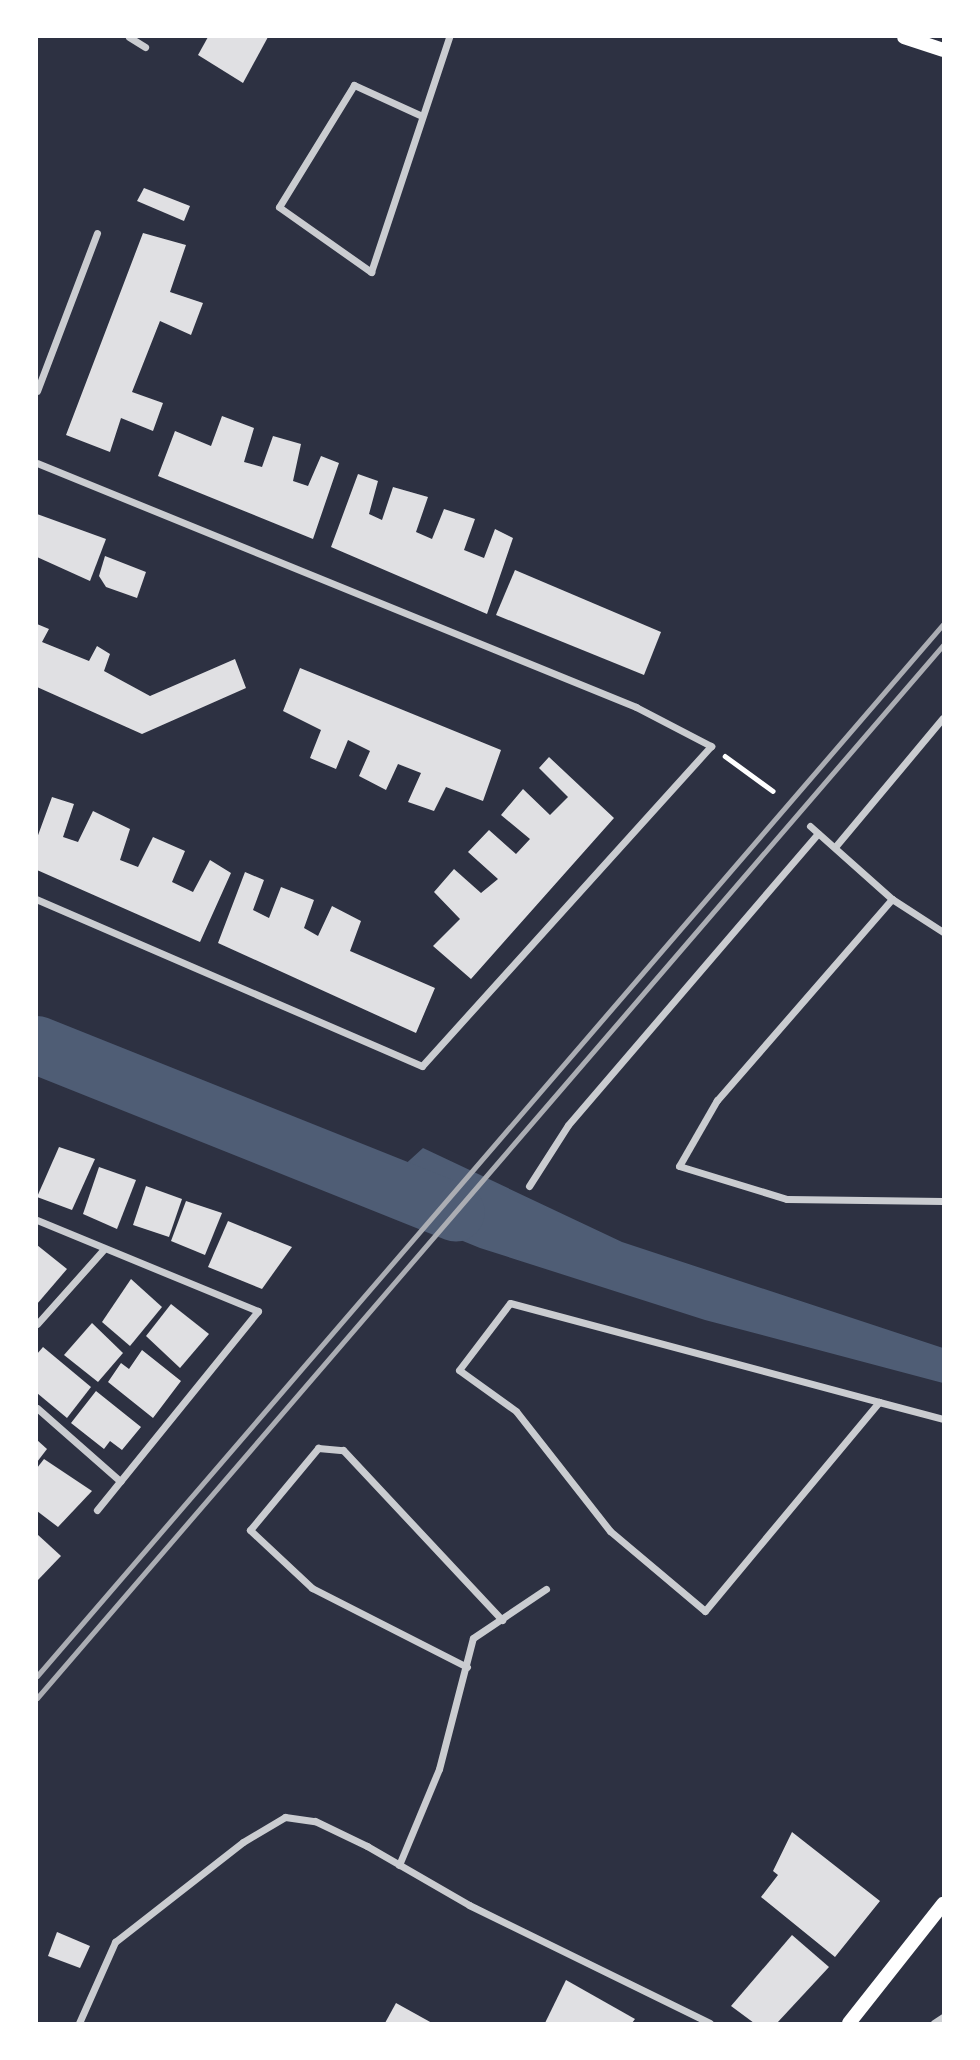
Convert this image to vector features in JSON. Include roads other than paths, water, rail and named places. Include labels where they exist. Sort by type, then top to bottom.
[{"type":"main road","points":[[904,37],[943,50]]},
{"type":"main road","points":[[849,2023],[943,1904]]},
{"type":"street","points":[[129,37],[145,47]]},
{"type":"street","points":[[422,116],[354,85],[279,207],[371,272],[449,37]]},
{"type":"street","points":[[37,391],[97,233]]},
{"type":"street","points":[[37,463],[636,707],[711,746],[422,1066],[37,899]]},
{"type":"street","points":[[835,846],[943,718]]},
{"type":"street","points":[[810,826],[892,899],[943,932]]},
{"type":"street","points":[[529,1186],[568,1125],[818,833]]},
{"type":"street","points":[[892,899],[717,1100],[679,1166],[787,1199],[943,1201]]},
{"type":"street","points":[[37,1220],[258,1311],[97,1510]]},
{"type":"street","points":[[37,1324],[104,1249]]},
{"type":"street","points":[[879,1402],[705,1611],[610,1531],[516,1411],[459,1370],[510,1303],[943,1419]]},
{"type":"street","points":[[37,1408],[120,1482]]},
{"type":"street","points":[[467,1667],[312,1588],[250,1530],[318,1448],[343,1450],[502,1620]]},
{"type":"street","points":[[399,1865],[439,1769],[473,1638],[546,1589]]},
{"type":"street","points":[[79,2023],[115,1942],[285,1817],[315,1821],[710,2023]]},
{"type":"street","points":[[934,2023],[943,2017]]},
{"type":"water","points":[[423,1148],[622,1242],[943,1348],[943,1383],[705,1320],[480,1248],[365,1201]]},
{"type":"waterway","points":[[37,1045],[456,1213]]},
{"type":"railway","points":[[37,1676],[943,624]]},
{"type":"railway","points":[[37,1698],[943,645]]}]
